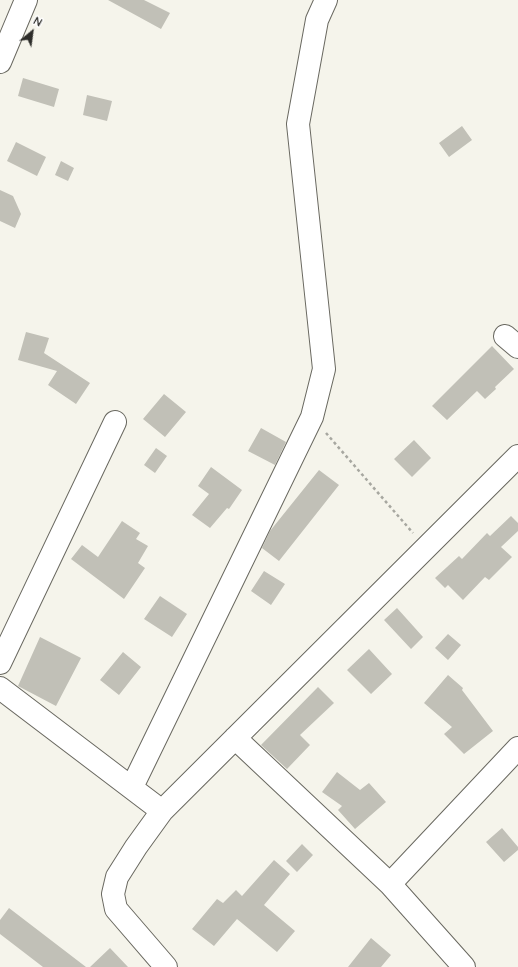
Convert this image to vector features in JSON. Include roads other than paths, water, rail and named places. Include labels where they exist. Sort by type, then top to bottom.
[{"type":"street","points":[[132,787],[312,417],[324,370],[298,124],[317,20],[326,0]]},
{"type":"street","points":[[0,62],[22,1]]},
{"type":"street","points":[[0,663],[115,422]]},
{"type":"street","points":[[166,967],[116,909],[113,894],[117,877],[136,847],[162,811],[425,547],[518,456]]},
{"type":"street","points":[[0,688],[162,811]]},
{"type":"street","points":[[235,738],[390,884],[464,967]]},
{"type":"street","points":[[390,884],[518,748]]}]
